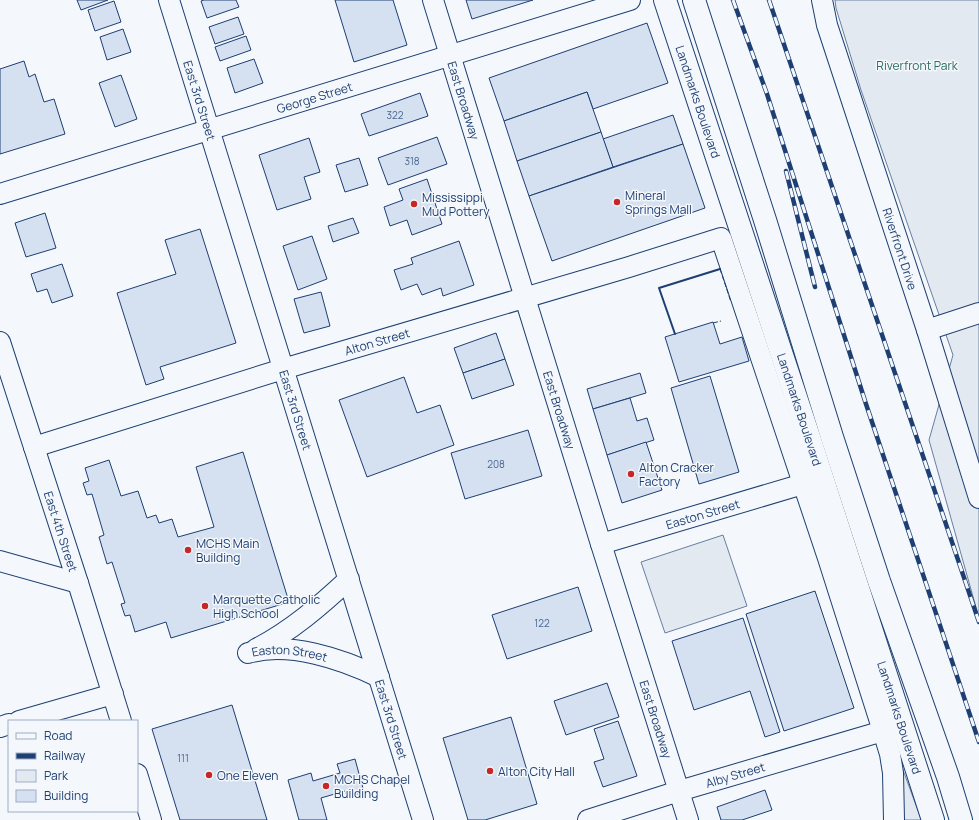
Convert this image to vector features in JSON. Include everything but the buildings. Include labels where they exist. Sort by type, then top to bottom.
[{"type":"highway","name":"Landmarks Boulevard","points":[[665,0],[933,820]]},
{"type":"highway","name":"Landmarks Boulevard","points":[[694,0],[765,220],[832,437],[879,581],[948,777],[961,820]]},
{"type":"street","name":"East 3rd Street","points":[[169,0],[423,820]]},
{"type":"street","name":"East Broadway","points":[[433,0],[688,820]]},
{"type":"street","name":"George Street","points":[[0,194],[630,0]]},
{"type":"street","name":"Riverfront Drive","points":[[822,0],[827,25],[927,330],[979,498]]},
{"type":"street","name":"Alton Street","points":[[34,447],[284,369],[629,267],[721,238],[804,484]]},
{"type":"street","points":[[927,330],[979,313]]},
{"type":"street","name":"East 4th Street","points":[[0,342],[121,720]]},
{"type":"street","points":[[804,484],[890,754],[893,773],[894,820]]},
{"type":"street","name":"Easton Street","points":[[601,544],[804,484]]},
{"type":"street","points":[[0,561],[78,583]]},
{"type":"street","name":"Easton Street","points":[[349,579],[322,605],[302,620],[281,635],[248,653],[261,649],[277,649],[325,656],[354,665],[379,677]]},
{"type":"street","points":[[22,720],[113,694]]},
{"type":"street","name":"Alby Street","points":[[588,820],[679,791],[883,731]]},
{"type":"street","points":[[138,777],[151,820]]},
{"type":"green space","name":"Riverfront Park","points":[[835,0],[979,0],[979,618],[929,440],[953,355],[861,90],[836,8]]},
{"type":"green space","points":[[723,535],[747,606],[665,633],[641,562]]},
{"type":"green space","points":[[900,762],[920,816],[922,820],[901,820]]},
{"type":"railway","points":[[733,0],[767,94],[866,404],[979,742]]},
{"type":"railway","points":[[769,0],[979,622]]},
{"type":"railway","points":[[786,171],[815,287]]},
{"type":"fence","points":[[720,269],[731,302]]},
{"type":"fence","points":[[713,323],[721,321]]},
{"type":"wall","points":[[675,334],[659,288],[720,269]]},
{"type":"place","name":"Mineral Springs Mall","points":[[617,202]]},
{"type":"place","name":"Mississippi Mud Pottery","points":[[414,204]]},
{"type":"place","name":"Alton Cracker Factory","points":[[631,474]]},
{"type":"place","name":"MCHS Main Building","points":[[188,550]]},
{"type":"place","name":"Marquette Catholic High School","points":[[205,606]]},
{"type":"place","name":"Alton City Hall","points":[[490,771]]},
{"type":"place","name":"One Eleven","points":[[209,775]]},
{"type":"place","name":"MCHS Chapel Building","points":[[326,786]]}]
